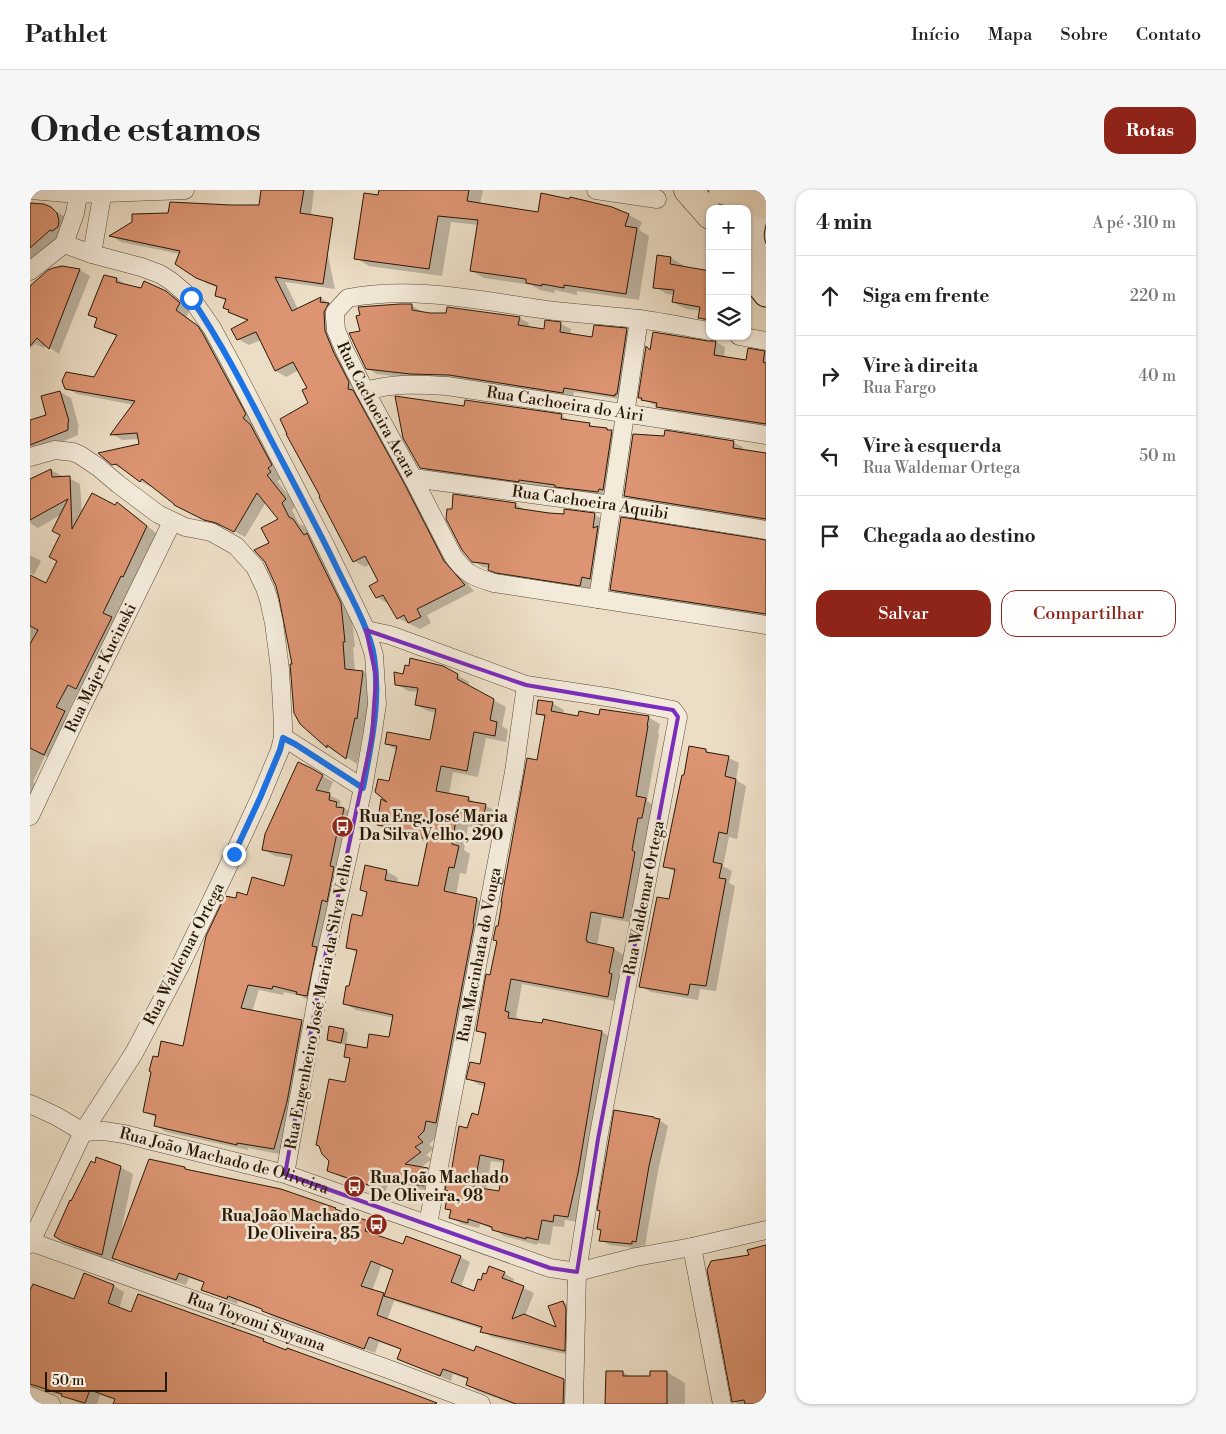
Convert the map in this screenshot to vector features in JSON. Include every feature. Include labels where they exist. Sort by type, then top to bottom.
[{"type":"main road","points":[[688,190],[706,210]]},
{"type":"main road","points":[[720,205],[723,190],[763,199],[753,219],[750,231],[754,251],[766,268]]},
{"type":"main road","points":[[751,275],[766,294]]},
{"type":"street","points":[[30,190],[79,192],[185,190]]},
{"type":"street","points":[[596,190],[657,200]]},
{"type":"street","points":[[30,271],[64,244],[75,213],[79,192]]},
{"type":"street","points":[[92,254],[103,192]]},
{"type":"street","name":"Rua Engenheiro José Maria da Silva Velho","points":[[64,244],[160,274],[191,298],[212,328],[325,545],[366,630],[374,655],[377,704],[363,788],[321,976],[285,1174]]},
{"type":"street","name":"Rua Cachoeira Acara","points":[[706,330],[639,319],[555,311],[451,295],[379,293],[348,298],[335,312],[336,330],[365,391],[453,556],[461,567],[474,577],[494,583],[766,625]]},
{"type":"street","points":[[598,599],[639,319]]},
{"type":"street","points":[[751,338],[766,341]]},
{"type":"street","name":"Rua Cachoeira do Airi","points":[[365,391],[392,385],[435,385],[766,435]]},
{"type":"street","name":"Rua Waldemar Ortega","points":[[30,457],[55,450],[73,452],[80,455],[158,514],[185,527],[221,536],[236,546],[255,567],[269,600],[276,636],[280,669],[283,738],[260,798],[180,966],[134,1053],[83,1132],[30,1243]]},
{"type":"street","name":"Rua Cachoeira Aquibi","points":[[413,478],[612,505],[766,530]]},
{"type":"street","name":"Rua Majer Kucinski","points":[[31,811],[172,522]]},
{"type":"street","name":"Rua Waldemar Ortega","points":[[366,630],[390,635],[526,685],[613,698],[674,710],[678,717],[606,1093],[577,1272],[574,1404]]},
{"type":"street","name":"Rua Macinhata do Vouga","points":[[428,1224],[514,772],[526,685]]},
{"type":"street","points":[[283,738],[363,788]]},
{"type":"street","points":[[30,1104],[56,1116],[83,1132]]},
{"type":"street","name":"Rua João Machado de Oliveira","points":[[83,1132],[104,1131],[124,1134],[285,1174],[550,1268],[577,1272],[766,1230]]},
{"type":"street","name":"Rua Toyomi Suyama","points":[[30,1243],[482,1404]]},
{"type":"street","points":[[692,1247],[722,1404]]},
{"type":"street","points":[[30,1396],[51,1404]]},
{"type":"highlighted area","points":[[366,630],[526,685],[673,710],[678,717],[598,1139],[577,1272],[550,1268],[285,1174],[321,976],[372,737],[376,676]]},
{"type":"building","points":[[261,190],[304,190],[300,213],[333,218],[323,284],[275,277],[292,311],[321,297],[320,302],[329,303],[324,312],[325,331],[349,382],[348,389],[353,390],[444,561],[465,585],[417,609],[421,617],[408,623],[404,615],[397,619],[383,595],[376,598],[369,586],[378,581],[365,556],[353,562],[286,434],[280,419],[308,403],[302,390],[307,388],[293,362],[275,371],[256,332],[237,340],[231,329],[248,320],[223,308],[226,299],[215,296],[217,286],[196,278],[175,264],[180,251],[109,236],[132,222],[132,214],[168,213],[170,202],[259,205]]},
{"type":"building","points":[[379,190],[469,190],[467,201],[538,212],[541,193],[569,199],[570,197],[612,207],[629,214],[625,226],[637,228],[626,294],[564,285],[564,288],[542,284],[542,286],[526,283],[526,279],[470,271],[478,220],[438,216],[429,269],[354,259],[364,193],[378,195]]},
{"type":"building","points":[[30,203],[44,204],[51,207],[57,213],[59,221],[58,227],[52,231],[50,230],[30,248]]},
{"type":"building","points":[[657,255],[671,257],[670,264],[706,270],[706,319],[698,318],[700,307],[672,302],[674,290],[653,288]]},
{"type":"building","points":[[62,266],[80,269],[49,349],[37,338],[30,346],[30,286],[48,270]]},
{"type":"building","points":[[104,275],[117,278],[116,282],[141,288],[144,281],[166,291],[180,303],[176,310],[198,326],[203,334],[246,414],[243,418],[250,424],[272,465],[268,468],[271,472],[267,475],[286,499],[282,503],[289,517],[293,519],[304,535],[307,533],[341,603],[345,642],[343,642],[345,669],[363,671],[357,719],[355,718],[346,759],[327,745],[327,748],[300,724],[294,713],[290,664],[292,664],[279,598],[276,586],[265,562],[254,550],[269,543],[261,528],[278,519],[257,493],[234,532],[174,505],[142,479],[140,482],[116,464],[112,465],[98,453],[139,444],[137,433],[110,435],[135,401],[65,389],[62,381],[66,372],[94,377],[117,335],[94,327],[97,318],[88,315]]},
{"type":"building","points":[[412,304],[412,310],[430,313],[446,313],[447,307],[520,317],[518,325],[544,329],[545,320],[561,322],[560,332],[592,337],[594,325],[627,328],[617,394],[615,396],[564,388],[563,393],[449,375],[410,374],[366,369],[349,333],[360,331],[356,316],[360,315],[358,307]]},
{"type":"building","points":[[653,332],[716,341],[714,355],[746,360],[748,348],[765,351],[763,362],[766,363],[766,424],[656,407],[657,403],[638,398],[646,346],[650,350]]},
{"type":"building","points":[[60,391],[69,421],[68,430],[30,445],[30,420],[46,415],[41,396]]},
{"type":"building","points":[[395,396],[464,406],[465,400],[562,414],[561,419],[590,423],[589,426],[612,430],[603,490],[599,489],[598,492],[555,487],[555,485],[519,480],[519,482],[420,468],[403,438]]},
{"type":"building","points":[[665,430],[734,441],[733,448],[766,453],[766,519],[624,496],[633,434],[664,436]]},
{"type":"building","points":[[51,469],[52,477],[70,476],[72,529],[92,493],[115,505],[117,502],[147,526],[123,577],[121,576],[103,613],[112,617],[76,689],[68,685],[56,707],[65,711],[44,755],[30,748],[30,644],[38,630],[30,626],[30,575],[46,583],[57,561],[49,557],[60,535],[52,531],[68,499],[30,520],[30,479]]},
{"type":"building","points":[[453,494],[516,503],[515,508],[549,513],[564,514],[564,509],[595,513],[593,528],[598,526],[590,579],[582,577],[580,586],[496,573],[488,570],[489,564],[472,562],[462,550],[446,519],[447,509],[452,509]]},
{"type":"building","points":[[621,517],[766,540],[766,614],[610,590]]},
{"type":"building","points":[[410,658],[443,666],[458,674],[457,679],[494,699],[490,720],[497,722],[495,736],[474,732],[467,771],[441,766],[436,791],[469,797],[468,801],[486,804],[482,825],[456,820],[452,844],[459,846],[454,868],[449,867],[444,891],[477,898],[474,924],[436,1123],[426,1121],[424,1131],[418,1137],[423,1142],[415,1147],[421,1152],[405,1164],[428,1168],[424,1186],[376,1178],[374,1187],[327,1171],[329,1161],[322,1154],[319,1146],[316,1145],[329,1079],[345,1082],[350,1058],[344,1057],[346,1044],[367,1048],[369,1034],[389,1037],[393,1015],[343,1004],[346,986],[349,986],[357,950],[346,948],[350,923],[352,914],[362,916],[367,892],[360,890],[365,865],[387,870],[385,880],[418,886],[428,839],[413,836],[414,832],[377,825],[381,799],[387,802],[375,792],[378,779],[389,781],[397,746],[385,744],[387,732],[430,740],[436,709],[415,705],[418,688],[395,685],[394,672],[403,674],[405,665],[409,666]]},
{"type":"building","points":[[538,700],[553,702],[551,711],[578,716],[579,711],[599,715],[600,709],[649,716],[636,796],[646,798],[642,818],[638,818],[632,850],[635,852],[623,918],[591,912],[586,940],[587,942],[614,948],[609,973],[612,974],[608,997],[511,979],[505,1011],[509,1012],[508,1018],[542,1023],[543,1019],[602,1031],[578,1173],[568,1217],[554,1215],[553,1222],[542,1220],[538,1240],[526,1237],[526,1239],[492,1230],[492,1227],[468,1219],[468,1223],[449,1218],[451,1210],[445,1209],[448,1191],[445,1190],[449,1172],[451,1173],[459,1126],[467,1128],[472,1113],[478,1115],[485,1083],[466,1079],[470,1062],[480,1064],[486,1033],[476,1031],[486,974],[490,975],[497,941],[493,940],[496,926],[498,926],[527,758],[537,760],[545,715],[536,714]],"holes":[[[480,1155],[504,1160],[499,1191],[474,1187]]]},
{"type":"building","points":[[689,746],[706,749],[706,752],[729,756],[725,776],[736,779],[727,834],[719,832],[713,862],[722,864],[719,878],[726,879],[706,986],[690,984],[688,995],[639,987],[657,897],[669,899],[675,869],[663,867]]},
{"type":"building","points":[[298,762],[323,775],[316,790],[330,793],[329,800],[337,802],[336,807],[344,808],[330,866],[334,867],[327,902],[322,900],[312,946],[317,947],[307,996],[273,986],[272,989],[248,985],[241,1008],[302,1020],[287,1102],[274,1149],[237,1143],[237,1145],[154,1126],[156,1115],[143,1112],[153,1056],[158,1057],[161,1041],[183,1046],[206,936],[225,896],[236,898],[237,892],[247,895],[252,877],[284,886],[292,855],[262,850],[265,834]]},
{"type":"building","points":[[329,1026],[344,1029],[341,1043],[327,1040]]},
{"type":"building","points":[[614,1110],[660,1119],[649,1166],[636,1242],[632,1241],[632,1244],[599,1241],[601,1230],[597,1229],[600,1211],[597,1210]]},
{"type":"building","points":[[96,1157],[121,1166],[102,1255],[62,1241],[54,1236],[70,1200],[91,1161],[95,1163]]},
{"type":"building","points":[[149,1159],[185,1167],[185,1169],[281,1189],[368,1221],[365,1231],[403,1244],[406,1236],[461,1256],[451,1282],[474,1291],[478,1279],[481,1280],[483,1273],[486,1274],[489,1266],[505,1272],[502,1278],[524,1286],[512,1319],[524,1314],[556,1327],[548,1306],[563,1301],[566,1309],[565,1351],[480,1332],[482,1327],[384,1296],[393,1270],[371,1261],[361,1286],[384,1293],[377,1315],[474,1351],[476,1346],[564,1379],[563,1404],[516,1404],[466,1385],[468,1378],[443,1369],[440,1376],[397,1359],[401,1349],[369,1337],[364,1349],[262,1311],[262,1309],[228,1296],[227,1299],[201,1290],[204,1282],[179,1273],[176,1280],[112,1258]]},
{"type":"building","points":[[766,1245],[766,1404],[745,1404],[744,1400],[732,1402],[707,1270],[711,1261],[749,1255],[747,1250]]},
{"type":"building","points":[[84,1273],[114,1285],[108,1303],[131,1312],[138,1294],[264,1339],[263,1341],[286,1350],[287,1348],[437,1403],[113,1404],[115,1399],[90,1390],[85,1403],[30,1384],[30,1290],[33,1284],[74,1299]]},
{"type":"building","points":[[606,1371],[623,1371],[623,1376],[650,1376],[650,1371],[667,1371],[667,1404],[605,1404]]},
{"type":"place","name":"Rua Eng. José Maria Da Silva Velho, 290","points":[[343,826]]},
{"type":"place","name":"Rua João Machado De Oliveira, 98","points":[[354,1187]]},
{"type":"place","name":"Rua João Machado De Oliveira, 85","points":[[376,1225]]},
{"type":"route","points":[[191,298],[212,328],[325,545],[366,630],[374,655],[376,676],[377,704],[363,788],[283,738],[260,798],[234,854]]}]
